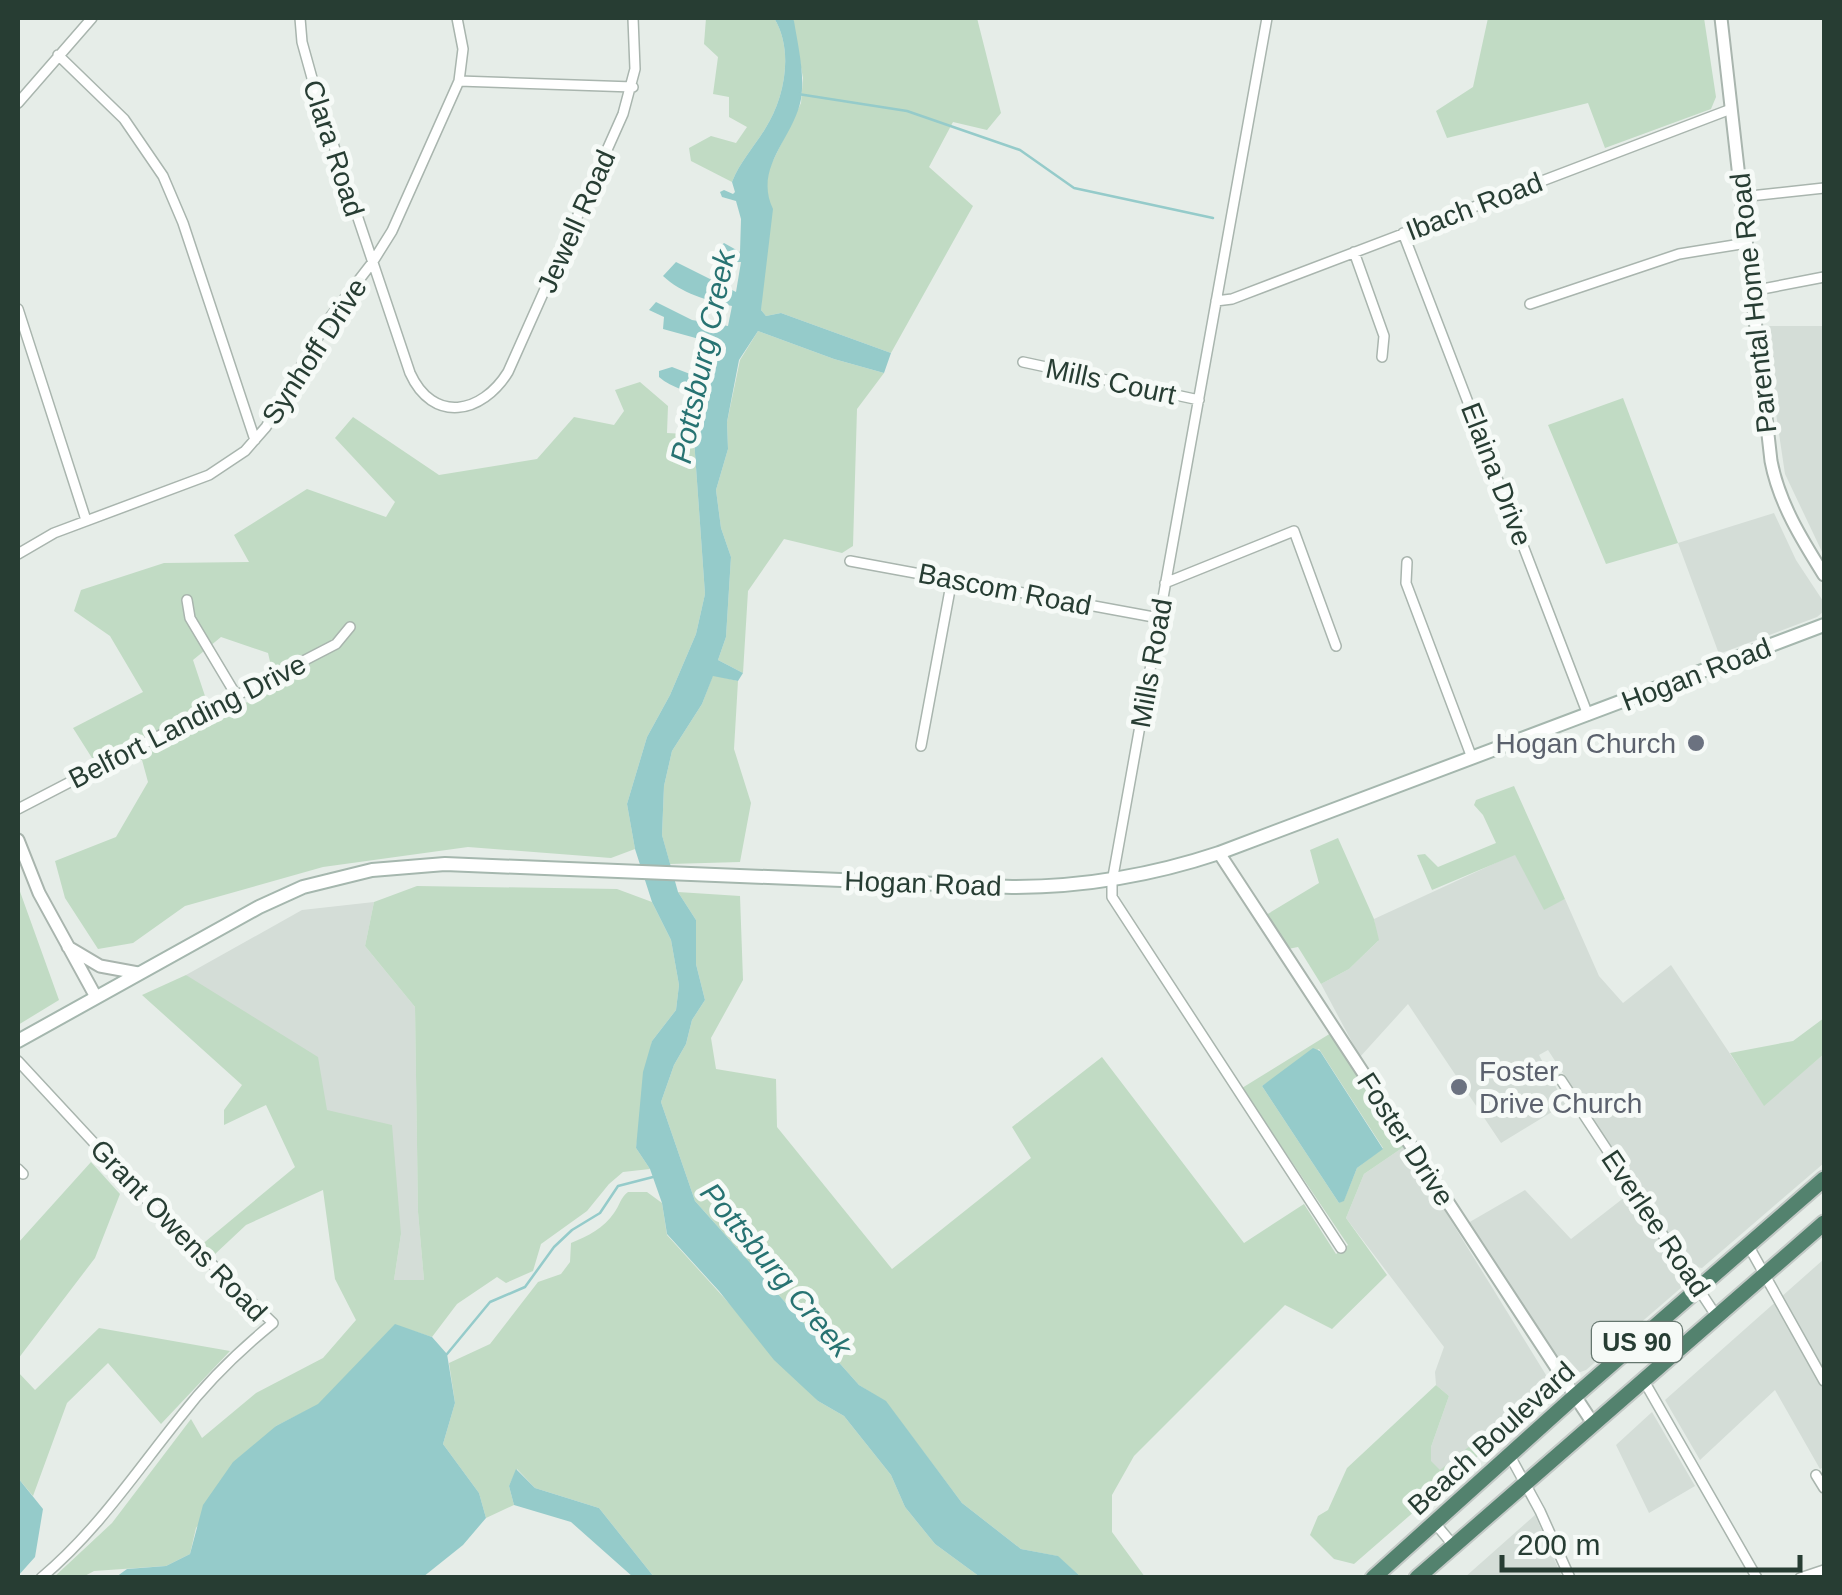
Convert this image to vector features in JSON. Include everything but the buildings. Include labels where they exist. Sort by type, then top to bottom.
[{"type":"highway","name":"Beach Boulevard","points":[[1373,1578],[1824,1179]]},
{"type":"highway","name":"US 90","points":[[1418,1578],[1824,1223]]},
{"type":"main road","name":"Hogan Road","points":[[18,1041],[258,907],[303,887],[396,867],[445,864],[1012,887],[1112,882],[1219,854],[1824,624]]},
{"type":"street","points":[[18,103],[92,18]]},
{"type":"street","name":"Clara Road","points":[[300,18],[307,63],[414,384],[440,404],[473,406]]},
{"type":"street","name":"Synhoff Drive","points":[[18,554],[54,533],[194,482],[230,463],[255,440],[282,402],[328,320],[392,231],[459,81],[463,49],[457,18]]},
{"type":"street","name":"Jewell Road","points":[[473,406],[493,394],[508,372],[633,87],[633,18]]},
{"type":"street","name":"Mills Road","points":[[1112,882],[1267,18]]},
{"type":"street","name":"Parental Home Road","points":[[1721,18],[1774,479],[1792,521],[1824,576]]},
{"type":"street","points":[[58,55],[124,119],[163,176],[184,224],[255,440]]},
{"type":"street","points":[[459,81],[633,87]]},
{"type":"street","name":"Ibach Road","points":[[1216,301],[1232,299],[1732,109]]},
{"type":"street","points":[[1741,197],[1824,188]]},
{"type":"street","name":"Elaina Drive","points":[[1403,233],[1588,715]]},
{"type":"street","points":[[1530,304],[1679,254],[1746,243]]},
{"type":"street","points":[[1354,252],[1384,336],[1382,357]]},
{"type":"street","points":[[1752,291],[1824,277]]},
{"type":"street","points":[[18,309],[86,520]]},
{"type":"street","name":"Mills Court","points":[[1023,362],[1199,400]]},
{"type":"street","points":[[1165,583],[1294,531],[1336,646]]},
{"type":"street","name":"Bascom Road","points":[[850,561],[1159,618]]},
{"type":"street","points":[[1406,562],[1406,583],[1472,758]]},
{"type":"street","points":[[921,746],[952,579]]},
{"type":"street","points":[[187,600],[190,618],[236,695]]},
{"type":"street","name":"Belfort Landing Drive","points":[[18,809],[336,644],[350,627]]},
{"type":"street","points":[[18,840],[39,892],[96,997]]},
{"type":"street","name":"Foster Drive","points":[[1219,854],[1594,1425]]},
{"type":"street","points":[[1112,882],[1112,896],[1341,1248]]},
{"type":"street","points":[[67,946],[100,966],[138,973]]},
{"type":"street","name":"Grant Owens Road","points":[[18,1061],[159,1212],[273,1323],[181,1416],[91,1533],[41,1578]]},
{"type":"street","name":"Everlee Road","points":[[1561,1080],[1718,1317]]},
{"type":"street","points":[[1748,1245],[1824,1382]]},
{"type":"street","points":[[1644,1381],[1757,1578]]},
{"type":"street","points":[[1510,1456],[1570,1578]]},
{"type":"street","points":[[1816,1475],[1824,1488]]},
{"type":"street","points":[[1434,1522],[1454,1546]]},
{"type":"street","points":[[1800,1578],[1824,1570]]},
{"type":"shaded area","points":[[1763,326],[1824,326],[1824,556],[1785,474]]},
{"type":"shaded area","points":[[1774,513],[1796,560],[1823,601],[1823,612],[1719,654],[1678,543]]},
{"type":"shaded area","points":[[1515,854],[1544,909],[1565,899],[1599,976],[1623,1003],[1671,965],[1764,1105],[1824,1054],[1824,1163],[1702,1268],[1690,1266],[1677,1250],[1548,1050],[1539,1055],[1565,1104],[1501,1143],[1408,1004],[1360,1057],[1321,984],[1349,969],[1378,941],[1374,919]]},
{"type":"shaded area","points":[[374,902],[365,946],[415,1007],[418,1212],[424,1280],[394,1280],[401,1234],[326,1110],[186,975],[302,910]]},
{"type":"shaded area","points":[[1405,1146],[1554,1388],[1509,1429],[1501,1421],[1440,1471],[1431,1462],[1431,1447],[1449,1396],[1436,1385],[1435,1372],[1444,1347],[1346,1218],[1364,1174]]},
{"type":"shaded area","points":[[1525,1190],[1571,1239],[1630,1193],[1682,1275],[1682,1287],[1586,1370],[1575,1374],[1564,1368],[1468,1223]]},
{"type":"shaded area","points":[[1824,1259],[1824,1467],[1820,1469],[1775,1390],[1700,1460],[1665,1400]]},
{"type":"shaded area","points":[[1652,1412],[1695,1486],[1649,1513],[1616,1445]]},
{"type":"shaded area","points":[[1535,1515],[1562,1577],[1464,1578]]},
{"type":"green space","points":[[706,18],[774,18],[784,44],[784,74],[778,103],[732,182],[691,161],[689,148],[711,136],[736,143],[747,127],[729,117],[729,97],[713,94],[718,57],[704,44]]},
{"type":"green space","points":[[792,18],[977,18],[1001,113],[987,130],[953,122],[929,167],[973,206],[891,353],[781,313],[766,316],[761,310],[767,173],[801,103],[803,78]]},
{"type":"green space","points":[[1488,18],[1704,18],[1716,97],[1711,109],[1605,148],[1588,103],[1447,138],[1436,111],[1473,87]]},
{"type":"green space","points":[[758,331],[884,373],[857,409],[853,546],[842,553],[784,539],[748,591],[743,673],[718,660],[726,637],[731,557],[721,528],[716,490],[728,449],[727,422],[740,360]]},
{"type":"green space","points":[[640,382],[668,406],[667,433],[686,434],[694,439],[705,594],[696,634],[647,737],[627,804],[635,849],[611,858],[468,847],[323,867],[185,906],[133,943],[98,949],[65,898],[55,861],[116,837],[148,782],[142,760],[92,758],[73,728],[143,692],[110,636],[74,611],[81,590],[164,563],[249,562],[234,535],[307,489],[386,517],[395,502],[335,438],[353,417],[439,475],[537,459],[574,417],[614,425],[624,411],[615,390]],"holes":[[[221,637],[268,653],[276,687],[252,702],[208,705],[193,660]]]},
{"type":"green space","points":[[1623,398],[1678,543],[1606,564],[1548,425]]},
{"type":"green space","points":[[713,675],[738,681],[734,749],[751,803],[740,862],[670,864],[662,835],[664,786],[672,751],[702,704]]},
{"type":"green space","points":[[1514,786],[1565,899],[1544,910],[1515,855],[1432,890],[1417,855],[1425,854],[1438,867],[1496,843],[1474,805],[1476,800]]},
{"type":"green space","points":[[1338,838],[1374,919],[1379,940],[1349,969],[1321,984],[1298,947],[1288,949],[1266,915],[1319,883],[1310,850]]},
{"type":"green space","points":[[18,886],[59,1000],[18,1025]]},
{"type":"green space","points":[[417,886],[617,889],[652,902],[671,940],[679,985],[676,1010],[652,1041],[636,1148],[650,1169],[623,1172],[587,1211],[541,1244],[533,1271],[506,1283],[497,1277],[457,1304],[432,1337],[395,1325],[318,1405],[276,1426],[196,1528],[190,1554],[166,1566],[53,1578],[112,1523],[191,1419],[202,1438],[256,1393],[323,1358],[356,1320],[335,1279],[323,1190],[246,1225],[214,1255],[200,1246],[295,1167],[266,1105],[224,1125],[224,1110],[242,1085],[142,995],[186,975],[318,1057],[327,1110],[392,1125],[401,1234],[394,1280],[424,1280],[418,1212],[415,1007],[365,946],[374,902]]},
{"type":"green space","points":[[678,892],[740,896],[743,980],[711,1038],[716,1069],[776,1079],[777,1127],[892,1269],[1031,1158],[1012,1127],[1102,1057],[1244,1243],[1304,1204],[1336,1254],[1348,1245],[1242,1088],[1331,1033],[1405,1146],[1364,1174],[1346,1218],[1387,1275],[1332,1329],[1285,1305],[1134,1456],[1112,1495],[1112,1532],[1145,1577],[1081,1577],[1057,1556],[1021,1549],[962,1503],[886,1402],[859,1385],[695,1201],[661,1102],[692,1020],[705,1000],[696,964],[696,920]],"holes":[[[1319,1049],[1383,1148],[1357,1168],[1344,1200],[1339,1203],[1262,1086]]]},
{"type":"green space","points":[[1824,1018],[1824,1054],[1764,1106],[1730,1053],[1793,1041]]},
{"type":"green space","points":[[91,1162],[120,1194],[95,1258],[18,1359],[18,1243]]},
{"type":"green space","points":[[628,1192],[647,1192],[662,1203],[667,1235],[818,1401],[844,1416],[891,1475],[905,1507],[935,1544],[980,1577],[654,1577],[599,1508],[535,1488],[517,1469],[509,1486],[514,1505],[486,1518],[479,1493],[443,1444],[455,1403],[449,1363],[490,1344],[538,1282],[561,1274],[570,1262],[571,1243],[605,1223]]},
{"type":"green space","points":[[99,1328],[230,1351],[161,1424],[108,1363],[67,1403],[33,1496],[18,1478],[18,1372],[35,1390]]},
{"type":"green space","points":[[1436,1385],[1449,1396],[1431,1447],[1431,1461],[1440,1470],[1502,1420],[1509,1429],[1354,1564],[1334,1559],[1310,1535],[1318,1516],[1328,1510],[1347,1468]]},
{"type":"water","points":[[774,18],[794,21],[802,89],[797,113],[768,180],[773,209],[761,310],[766,316],[781,313],[891,353],[884,373],[758,331],[739,360],[727,422],[728,449],[716,490],[721,528],[731,557],[726,637],[718,660],[743,673],[738,681],[713,676],[702,704],[672,751],[664,786],[662,835],[678,892],[696,920],[696,964],[705,1000],[692,1020],[661,1102],[695,1201],[859,1385],[886,1401],[962,1503],[1021,1549],[1058,1556],[1081,1577],[980,1577],[935,1544],[905,1507],[891,1475],[844,1416],[818,1401],[774,1360],[667,1234],[662,1203],[650,1169],[636,1148],[643,1072],[652,1041],[676,1010],[679,985],[671,940],[652,902],[635,849],[627,804],[647,737],[696,634],[705,594],[694,439],[704,402],[664,381],[659,371],[672,367],[703,379],[713,376],[721,345],[663,329],[664,317],[649,310],[656,302],[692,320],[728,326],[732,306],[695,296],[663,276],[676,262],[736,292],[741,262],[726,262],[717,255],[724,243],[740,252],[741,219],[736,201],[722,197],[720,192],[735,192],[735,175],[778,103],[785,59]]},
{"type":"water","points":[[1313,1048],[1320,1051],[1383,1149],[1357,1168],[1344,1201],[1339,1203],[1262,1086]]},
{"type":"water","points":[[395,1324],[432,1337],[447,1354],[455,1403],[443,1444],[479,1493],[486,1518],[463,1545],[423,1577],[116,1577],[127,1569],[166,1566],[190,1554],[203,1505],[233,1462],[276,1426],[318,1404]]},
{"type":"water","points":[[516,1469],[535,1488],[599,1508],[654,1577],[633,1577],[571,1522],[514,1505],[509,1486]]},
{"type":"water","points":[[18,1478],[43,1509],[35,1557],[18,1576]]},
{"type":"waterway","points":[[798,94],[907,111],[1020,150],[1074,188],[1213,218]]},
{"type":"waterway","points":[[447,1354],[490,1302],[525,1287],[554,1247],[600,1213],[618,1186],[653,1177]]},
{"type":"place","name":"Hogan Church","points":[[1696,743]]},
{"type":"place","name":"Foster Drive Church","points":[[1459,1087]]},
{"type":"water label","name":"Pottsburg Creek","points":[[703,357]]},
{"type":"water label","name":"Pottsburg Creek","points":[[776,1270]]}]
